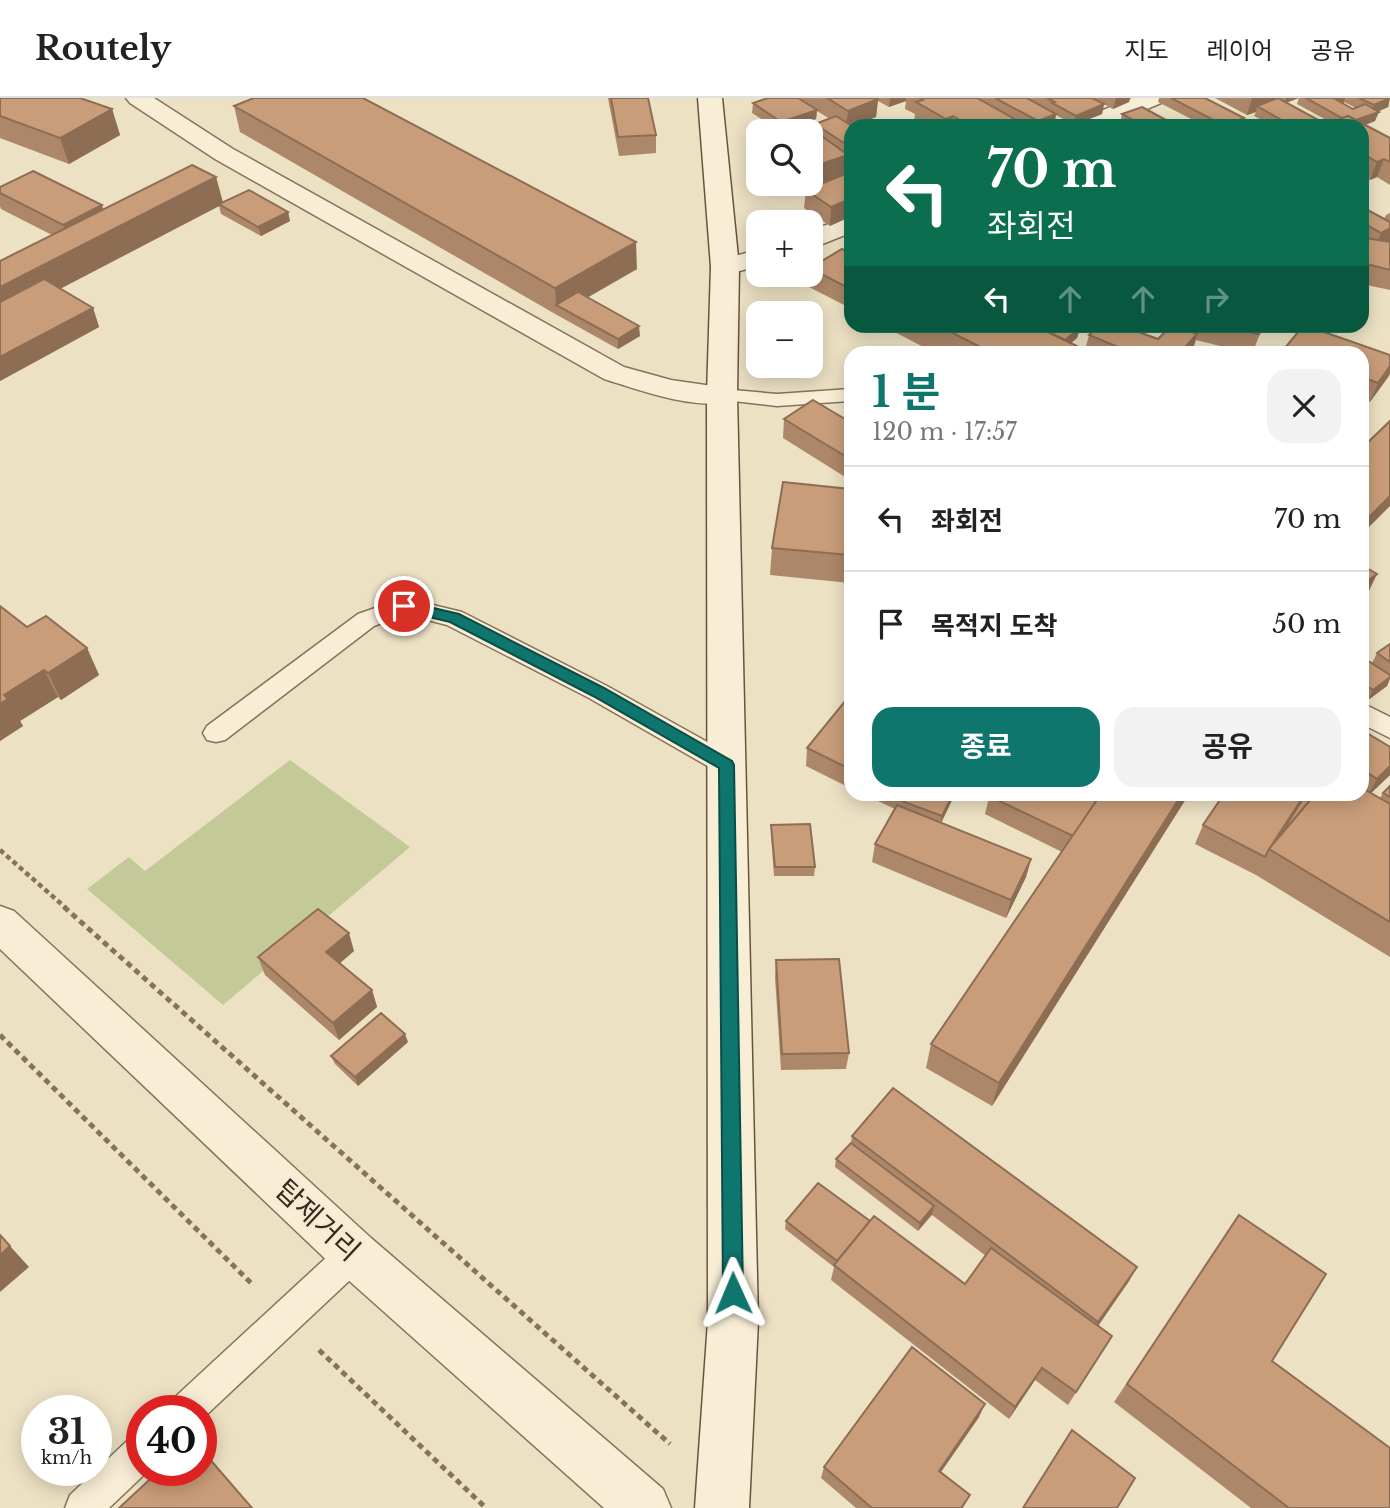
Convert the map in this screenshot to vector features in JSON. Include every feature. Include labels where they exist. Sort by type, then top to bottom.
[{"type":"street","points":[[138,98],[247,167],[614,373],[669,389],[722,395]]},
{"type":"street","points":[[710,98],[741,263],[722,395],[733,1321],[723,1500]]},
{"type":"street","points":[[1103,119],[1153,98]]},
{"type":"street","points":[[823,235],[844,227]]},
{"type":"street","name":"탑제거리","points":[[0,923],[354,1254],[644,1508]]},
{"type":"lane","points":[[722,395],[777,400],[844,395]]},
{"type":"lane","points":[[216,733],[366,620],[404,606],[454,618],[598,692],[727,765]]},
{"type":"lane","points":[[1369,716],[1390,729]]},
{"type":"lane","points":[[202,1395],[354,1254]]},
{"type":"lane","points":[[83,1508],[126,1467]]},
{"type":"path","points":[[0,850],[723,1500]]},
{"type":"path","points":[[0,1035],[285,1318],[486,1508]]},
{"type":"green space","points":[[290,760],[410,847],[223,1005],[87,889],[129,857],[145,871]]},
{"type":"building","points":[[0,98],[80,98],[112,109],[60,138],[0,116]]},
{"type":"building","points":[[254,98],[363,98],[636,242],[555,288],[234,106]]},
{"type":"building","points":[[611,98],[648,98],[656,135],[618,137]]},
{"type":"building","points":[[768,98],[798,98],[817,110],[790,119],[777,119],[753,103]]},
{"type":"building","points":[[827,98],[877,98],[878,99],[848,111]]},
{"type":"building","points":[[920,98],[977,98],[1014,119],[958,119],[953,116],[946,119],[916,102],[923,100]]},
{"type":"building","points":[[995,98],[1027,98],[1056,114],[1034,119]]},
{"type":"building","points":[[1047,98],[1092,98],[1104,104],[1076,116]]},
{"type":"building","points":[[1171,98],[1205,98],[1244,118],[1212,119]]},
{"type":"building","points":[[1278,98],[1317,119],[1280,119],[1257,106]]},
{"type":"building","points":[[1306,98],[1338,98],[1335,99],[1353,109],[1365,104],[1379,112],[1359,119],[1348,116],[1342,118]]},
{"type":"building","points":[[1359,98],[1390,98],[1374,105]]},
{"type":"building","points":[[1142,107],[1164,119],[1131,119],[1122,114]]},
{"type":"building","points":[[836,116],[844,121],[844,143],[823,129],[823,121]]},
{"type":"building","points":[[1369,127],[1390,138],[1390,162],[1384,159],[1377,162],[1369,157]]},
{"type":"building","points":[[823,137],[844,152],[844,156],[823,163]]},
{"type":"building","points":[[192,165],[216,177],[0,287],[0,261]]},
{"type":"building","points":[[33,171],[102,205],[63,225],[0,193],[0,187]]},
{"type":"building","points":[[844,174],[844,202],[831,207],[815,196],[823,196],[823,183]]},
{"type":"building","points":[[249,190],[288,212],[258,227],[219,204]]},
{"type":"building","points":[[1369,211],[1390,222],[1390,228],[1381,233],[1369,226]]},
{"type":"building","points":[[1369,238],[1390,242],[1390,270],[1369,265]]},
{"type":"building","points":[[842,249],[844,250],[844,286],[823,275],[823,260]]},
{"type":"building","points":[[44,279],[93,308],[0,357],[0,302]]},
{"type":"building","points":[[578,292],[639,326],[618,339],[556,305]]},
{"type":"building","points":[[953,333],[1050,333],[1077,346],[978,346]]},
{"type":"building","points":[[1050,333],[1074,333],[1065,340]]},
{"type":"building","points":[[1141,333],[1158,339],[1164,333],[1197,334],[1186,346],[1116,346],[1089,335]]},
{"type":"building","points":[[1297,333],[1327,333],[1364,346],[1286,346]]},
{"type":"building","points":[[1369,348],[1390,355],[1390,366],[1378,383],[1369,380]]},
{"type":"building","points":[[813,400],[844,418],[844,455],[784,419]]},
{"type":"building","points":[[1390,421],[1390,496],[1369,517],[1369,441]]},
{"type":"building","points":[[783,482],[844,488],[844,554],[772,548]]},
{"type":"building","points":[[1369,569],[1377,574],[1369,580]]},
{"type":"building","points":[[0,606],[27,627],[46,616],[87,648],[48,673],[44,670],[4,695],[8,699],[0,704]]},
{"type":"building","points":[[1390,644],[1390,662],[1377,653]]},
{"type":"building","points":[[1369,662],[1390,675],[1373,690],[1369,687]]},
{"type":"building","points":[[844,702],[844,766],[807,748]]},
{"type":"building","points":[[1369,734],[1390,747],[1390,766],[1377,779],[1369,774]]},
{"type":"building","points":[[1390,786],[1390,797],[1383,793]]},
{"type":"building","points":[[1369,792],[1390,804],[1390,922],[1269,849],[1309,801],[1369,801]]},
{"type":"building","points":[[902,801],[950,801],[942,816]]},
{"type":"building","points":[[1000,801],[1096,801],[1073,836]]},
{"type":"building","points":[[1096,801],[1178,801],[999,1083],[931,1044]]},
{"type":"building","points":[[1219,801],[1300,801],[1265,857],[1203,825]]},
{"type":"building","points":[[1302,801],[1309,801],[1279,837]]},
{"type":"building","points":[[897,805],[1031,859],[1011,900],[875,844]]},
{"type":"building","points":[[810,824],[815,867],[775,867],[771,825]]},
{"type":"building","points":[[318,909],[349,933],[326,952],[372,990],[333,1023],[258,957]]},
{"type":"building","points":[[839,959],[849,1053],[782,1054],[776,960]]},
{"type":"building","points":[[381,1013],[405,1034],[355,1077],[331,1056]]},
{"type":"building","points":[[893,1088],[1137,1267],[1098,1322],[852,1136]]},
{"type":"building","points":[[851,1143],[934,1206],[920,1223],[836,1159]]},
{"type":"building","points":[[818,1183],[870,1221],[837,1261],[786,1221]]},
{"type":"building","points":[[1239,1215],[1326,1274],[1272,1361],[1390,1448],[1390,1508],[1289,1508],[1127,1384]]},
{"type":"building","points":[[874,1216],[965,1284],[991,1248],[1112,1336],[1076,1392],[1042,1368],[1015,1407],[834,1265]]},
{"type":"building","points":[[0,1235],[10,1246],[0,1255]]},
{"type":"building","points":[[912,1347],[985,1404],[939,1471],[970,1495],[961,1508],[872,1508],[824,1467]]},
{"type":"building","points":[[1072,1430],[1135,1478],[1117,1508],[1023,1508]]},
{"type":"building","points":[[217,1468],[252,1508],[119,1508],[143,1486],[217,1486]]},
{"type":"route","points":[[404,606],[454,618],[598,692],[727,765],[733,1293]]}]
